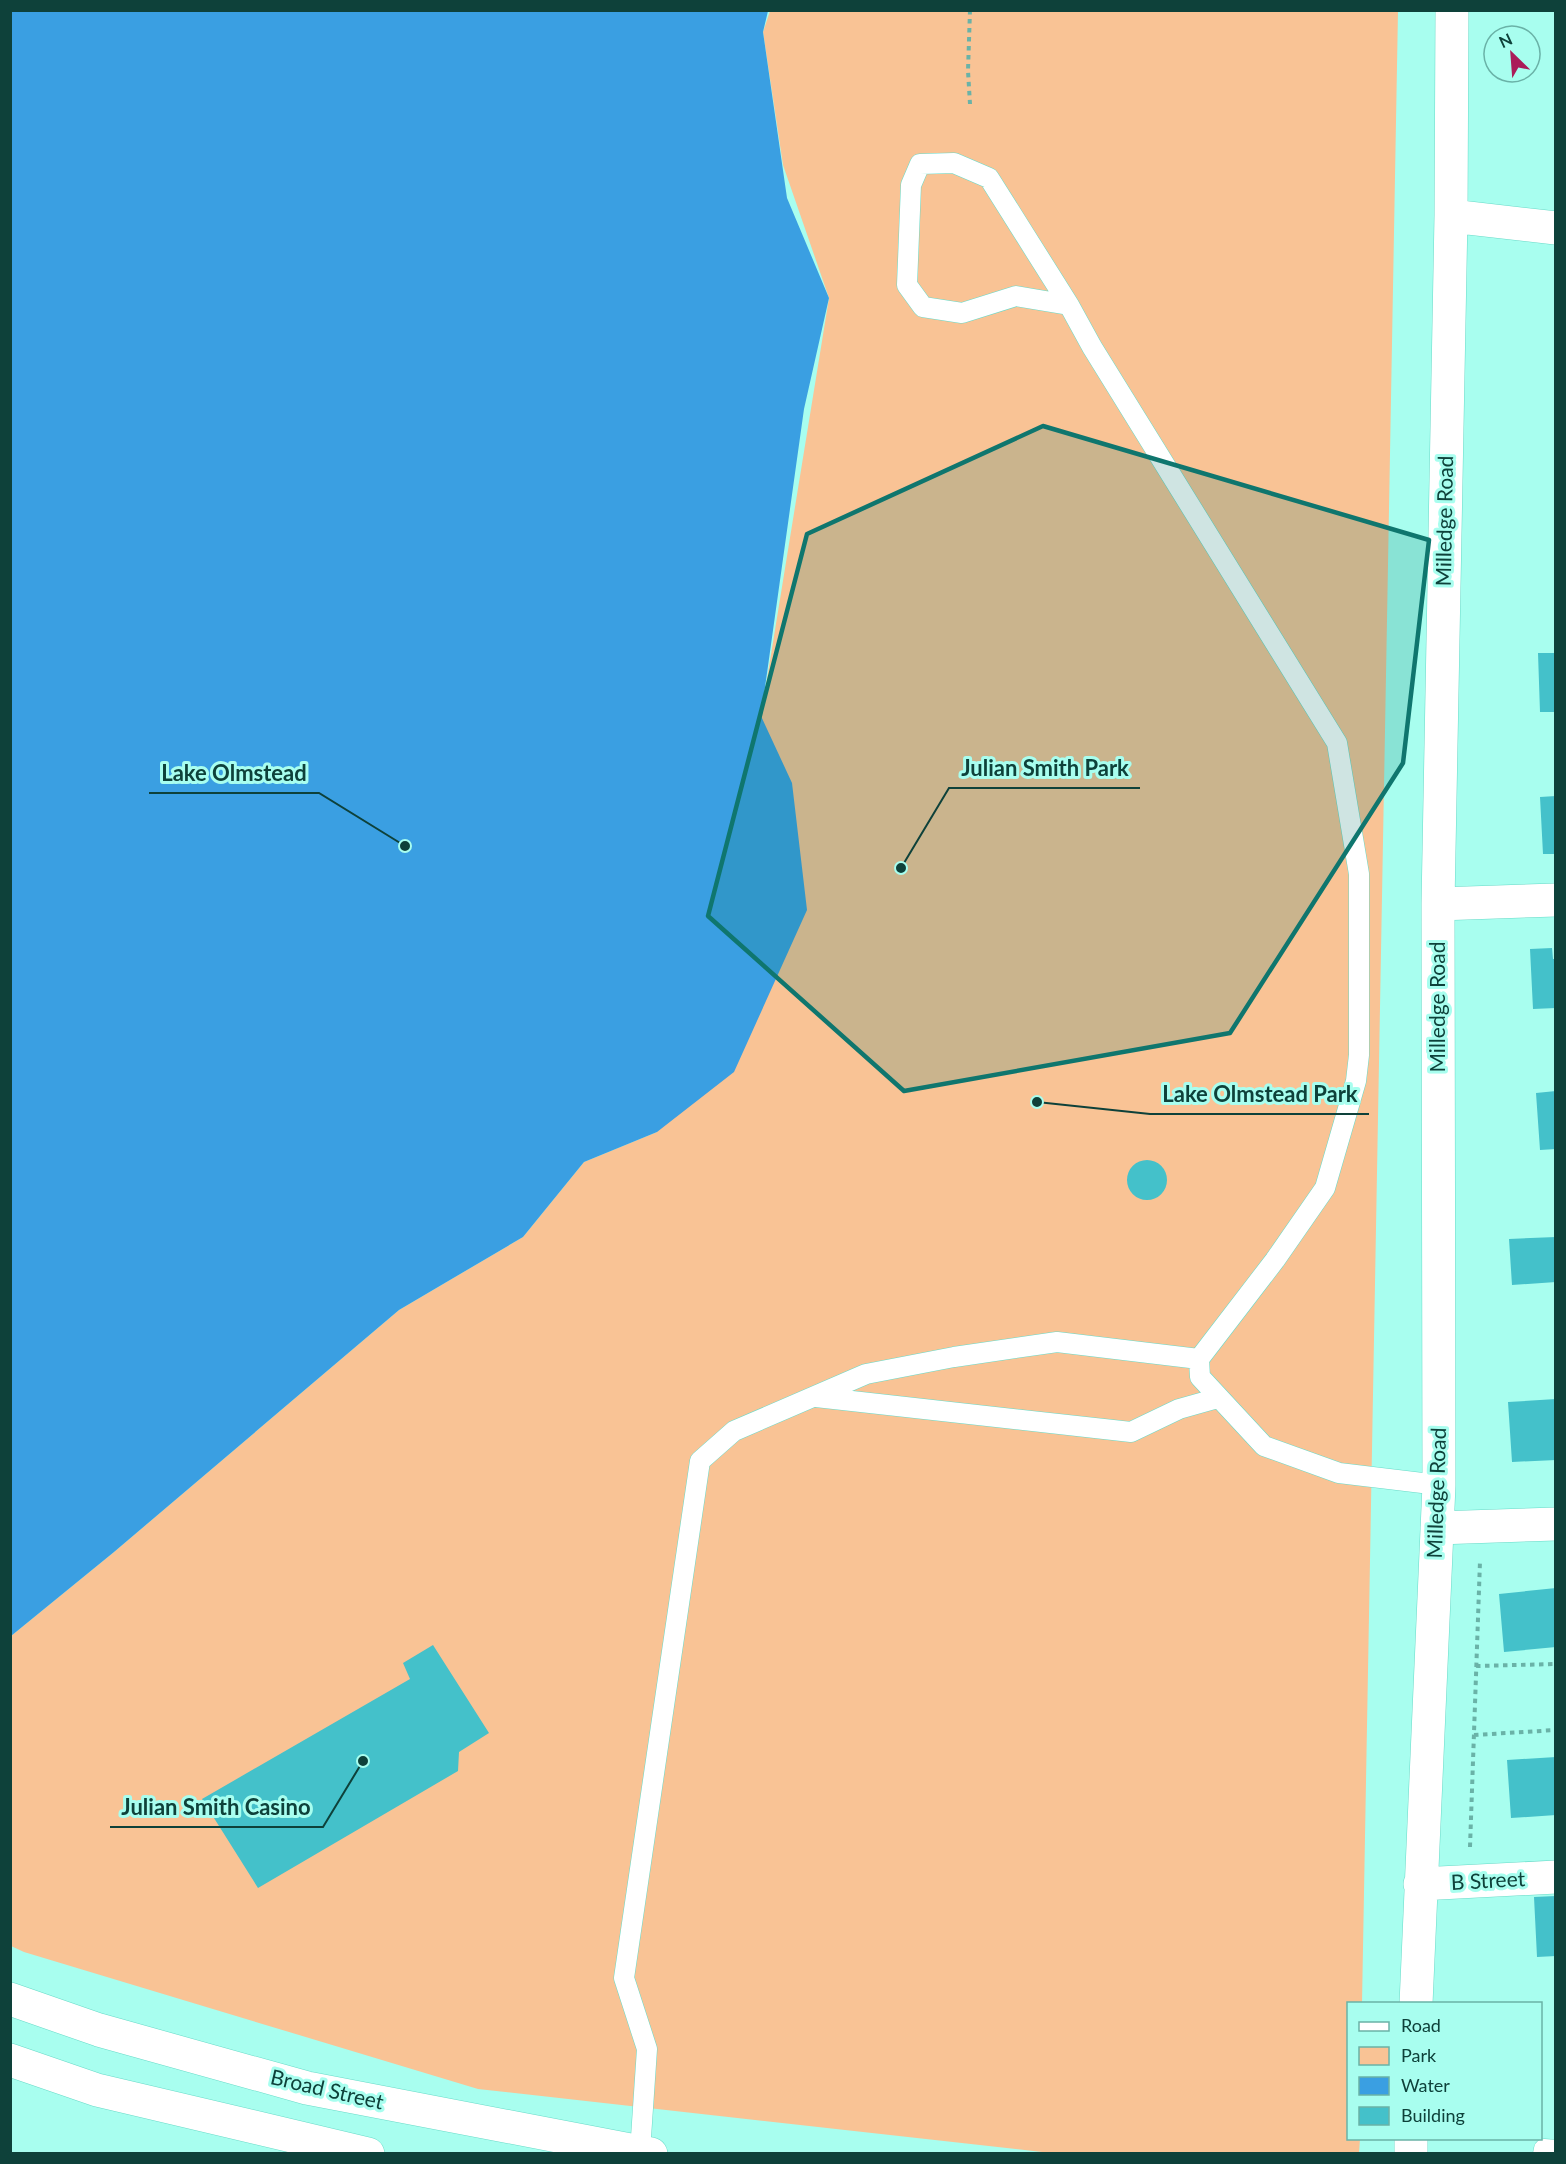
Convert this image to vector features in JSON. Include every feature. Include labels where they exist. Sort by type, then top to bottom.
[{"type":"street","name":"Milledge Road","points":[[1416,2002],[1439,1485],[1438,904],[1451,216],[1452,10]]},
{"type":"street","points":[[1451,216],[1556,228]]},
{"type":"street","points":[[1438,904],[1556,900]]},
{"type":"street","points":[[1437,1528],[1556,1524]]},
{"type":"street","name":"B Street","points":[[1420,1884],[1556,1877]]},
{"type":"street","name":"Broad Street","points":[[10,1999],[99,2030],[307,2088],[645,2153]]},
{"type":"street","points":[[10,2060],[97,2090],[368,2154]]},
{"type":"lane","points":[[1069,305],[1016,296],[962,313],[923,307],[907,285],[912,185],[920,164],[954,163],[989,178],[1069,305],[1092,347],[1337,742],[1359,873],[1360,972],[1357,1072],[1325,1188],[1275,1260],[1199,1359],[1200,1377],[1264,1446],[1339,1473],[1439,1485]]},
{"type":"lane","points":[[645,2153],[648,2049],[624,1978],[700,1461],[734,1431],[866,1374],[954,1357],[1057,1342],[1199,1359]]},
{"type":"lane","points":[[812,1397],[1131,1432],[1179,1409],[1218,1398]]},
{"type":"lane","points":[[1543,2154],[1544,2149],[1556,2150]]},
{"type":"path","points":[[970,10],[968,70],[970,104]]},
{"type":"path","points":[[1469,1882],[1481,1527]]},
{"type":"path","points":[[1476,1666],[1556,1664]]},
{"type":"path","points":[[1474,1735],[1556,1730]]},
{"type":"highlighted area","points":[[1043,426],[1429,540],[1403,763],[1230,1033],[904,1091],[708,916],[807,534]]},
{"type":"green space","points":[[770,11],[1398,11],[1362,2002],[1347,2002],[1347,2140],[1360,2140],[1359,2153],[1051,2153],[478,2089],[24,1952],[11,1946],[11,1636],[114,1552],[399,1310],[523,1237],[584,1162],[657,1132],[761,716],[829,298],[783,165],[763,32]]},
{"type":"water","points":[[11,10],[768,11],[763,32],[787,198],[829,298],[804,409],[761,716],[792,783],[807,910],[734,1072],[657,1132],[584,1162],[523,1237],[399,1310],[114,1552],[11,1636]]},
{"type":"building","points":[[1538,653],[1556,653],[1556,712],[1540,712]]},
{"type":"building","points":[[1556,796],[1556,854],[1543,854],[1540,797]]},
{"type":"building","points":[[1552,948],[1553,959],[1556,959],[1556,1008],[1533,1009],[1530,949]]},
{"type":"building","points":[[1556,1091],[1556,1149],[1540,1150],[1536,1093]]},
{"type":"building","points":[[1147,1160],[1155,1161],[1161,1166],[1166,1172],[1166,1188],[1161,1194],[1155,1199],[1147,1200],[1139,1199],[1133,1194],[1128,1188],[1127,1180],[1128,1172],[1133,1166],[1139,1161]]},
{"type":"building","points":[[1556,1237],[1556,1282],[1512,1285],[1509,1239]]},
{"type":"building","points":[[1556,1399],[1556,1460],[1512,1462],[1508,1402]]},
{"type":"building","points":[[1556,1588],[1556,1647],[1504,1652],[1499,1594]]},
{"type":"building","points":[[433,1645],[489,1733],[459,1752],[458,1771],[258,1888],[202,1799],[410,1679],[403,1663]]},
{"type":"building","points":[[1556,1757],[1556,1815],[1511,1818],[1507,1760]]},
{"type":"building","points":[[1556,1896],[1556,1956],[1537,1957],[1534,1897]]},
{"type":"place","name":"Lake Olmstead","points":[[405,846]]},
{"type":"place","name":"Julian Smith Park","points":[[901,868]]},
{"type":"place","name":"Lake Olmstead Park","points":[[1037,1102]]},
{"type":"place","name":"Julian Smith Casino","points":[[363,1761]]}]
